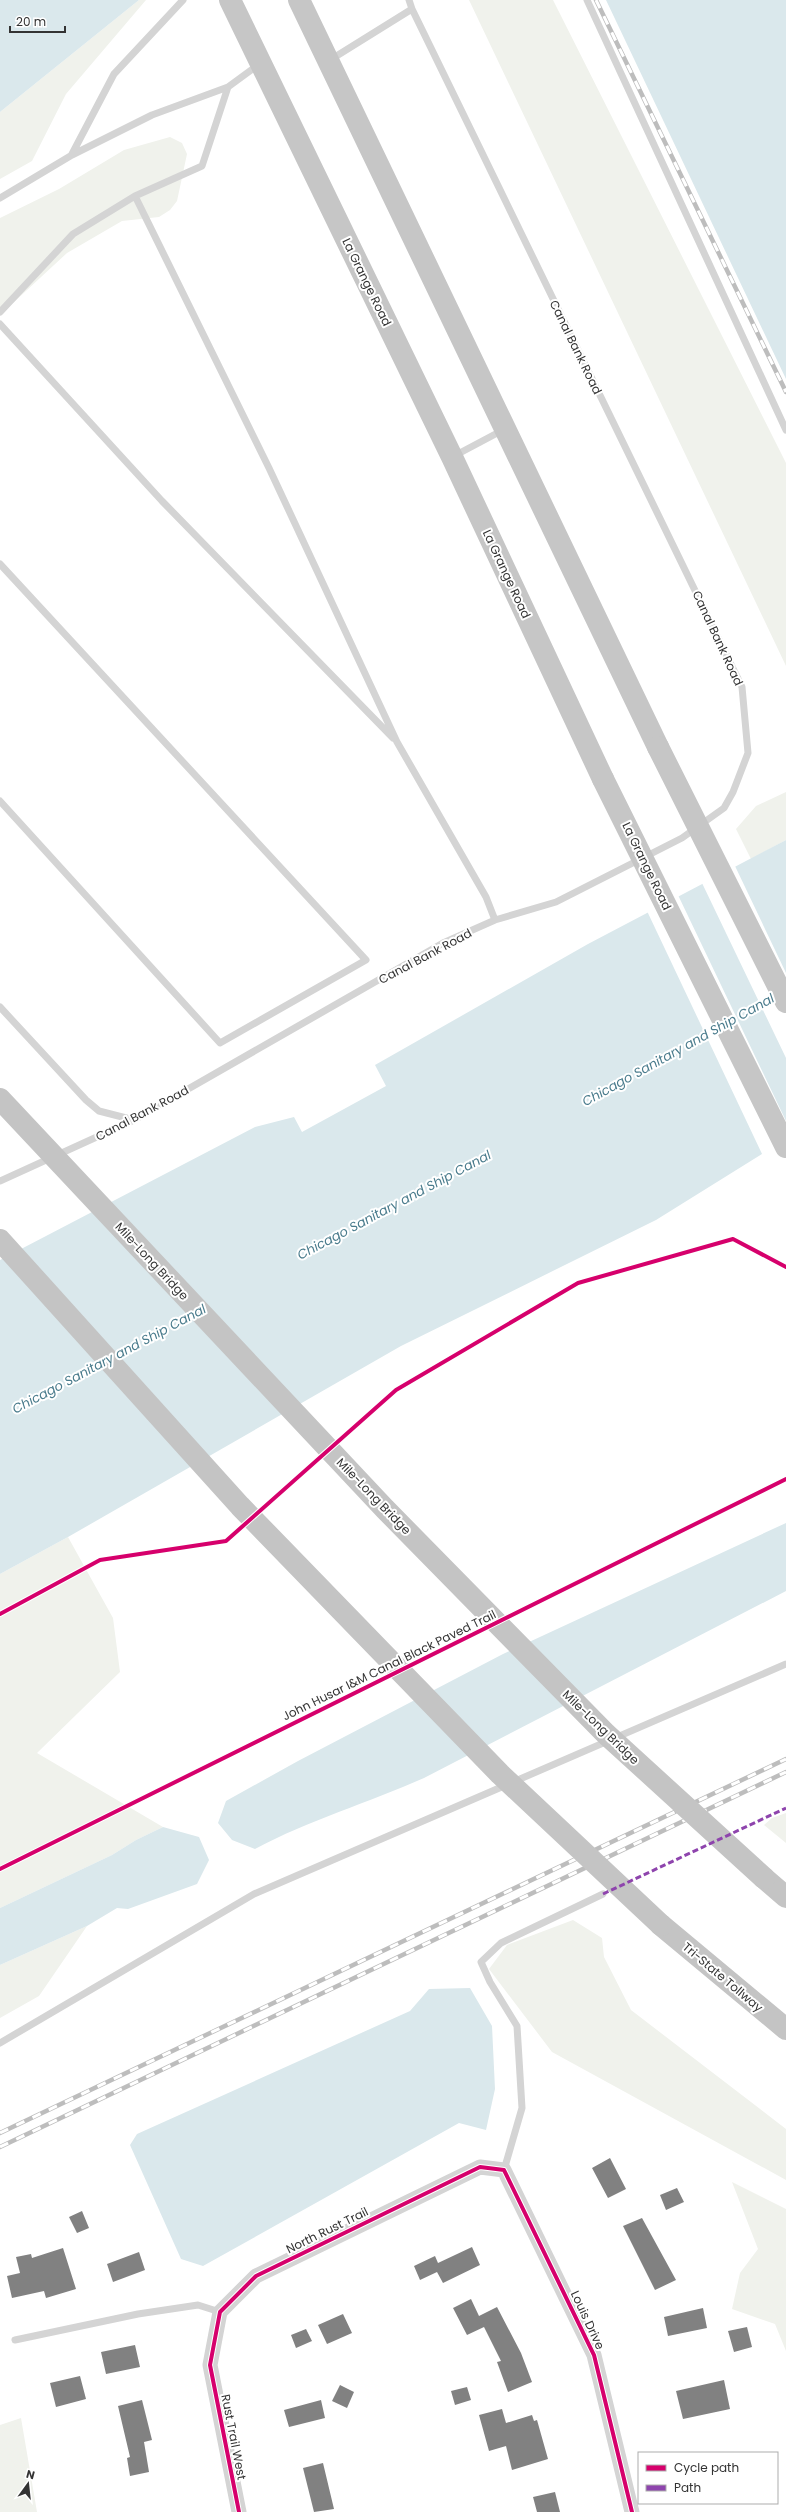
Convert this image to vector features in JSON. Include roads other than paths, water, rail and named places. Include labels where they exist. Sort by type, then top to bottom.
[{"type":"highway","points":[[299,0],[658,748],[786,1002]]},
{"type":"highway","name":"La Grange Road","points":[[232,4],[452,457],[603,779],[786,1147]]},
{"type":"highway","name":"Mile-Long Bridge","points":[[0,1099],[385,1509],[606,1734],[786,1897]]},
{"type":"highway","name":"Tri-State Tollway","points":[[0,1240],[240,1506],[500,1774],[661,1925],[786,2029]]},
{"type":"street","name":"North Rust Trail","points":[[220,2312],[256,2276],[480,2167],[504,2170]]},
{"type":"street","name":"Louis Drive","points":[[504,2170],[594,2355],[632,2512]]},
{"type":"street","name":"Rust Trail West","points":[[220,2312],[210,2366],[239,2512]]},
{"type":"lane","points":[[72,155],[114,74],[184,0]]},
{"type":"lane","name":"Canal Bank Road","points":[[0,1181],[134,1120],[443,943],[495,920],[556,902],[682,838],[724,808],[733,792],[748,753],[742,687],[412,10],[409,0]]},
{"type":"lane","points":[[587,0],[786,430]]},
{"type":"lane","points":[[328,61],[412,10]]},
{"type":"lane","points":[[0,198],[72,155],[152,115],[228,87],[261,63]]},
{"type":"lane","points":[[0,312],[73,234],[135,196],[202,166],[228,87]]},
{"type":"lane","points":[[135,196],[269,468],[397,742],[486,897],[495,920]]},
{"type":"lane","points":[[0,324],[162,500],[397,742]]},
{"type":"lane","points":[[452,457],[506,429]]},
{"type":"lane","points":[[0,564],[366,960],[220,1043],[0,801]]},
{"type":"lane","points":[[0,1007],[86,1100],[99,1110],[134,1120]]},
{"type":"lane","points":[[0,2043],[254,1894],[786,1664]]},
{"type":"lane","points":[[504,2170],[522,2108],[517,2026],[490,1982],[480,1962],[501,1943],[603,1894]]},
{"type":"lane","points":[[15,2340],[138,2314],[198,2305],[220,2312]]},
{"type":"water","points":[[0,0],[139,0],[0,112]]},
{"type":"water","points":[[606,0],[786,0],[786,379],[776,358]]},
{"type":"water","name":"Chicago Sanitary and Ship Canal","points":[[786,840],[786,1139],[656,1220],[401,1346],[68,1537],[0,1574],[0,1260],[255,1127],[294,1117],[302,1132],[386,1086],[375,1065],[588,944]]},
{"type":"water","points":[[786,1523],[786,1591],[424,1778],[317,1820],[255,1849],[232,1840],[218,1823],[226,1801],[298,1761],[503,1654]]},
{"type":"water","points":[[163,1827],[199,1837],[209,1860],[197,1884],[128,1909],[117,1908],[87,1926],[0,1965],[0,1908],[112,1855],[136,1840]]},
{"type":"water","points":[[470,1988],[492,2026],[495,2089],[486,2130],[459,2123],[203,2266],[181,2259],[130,2145],[137,2134],[410,2011],[429,1989]]},
{"type":"railway","points":[[596,0],[786,392]]},
{"type":"railway","points":[[0,2133],[786,1759]]},
{"type":"railway","points":[[0,2147],[786,1772]]}]
